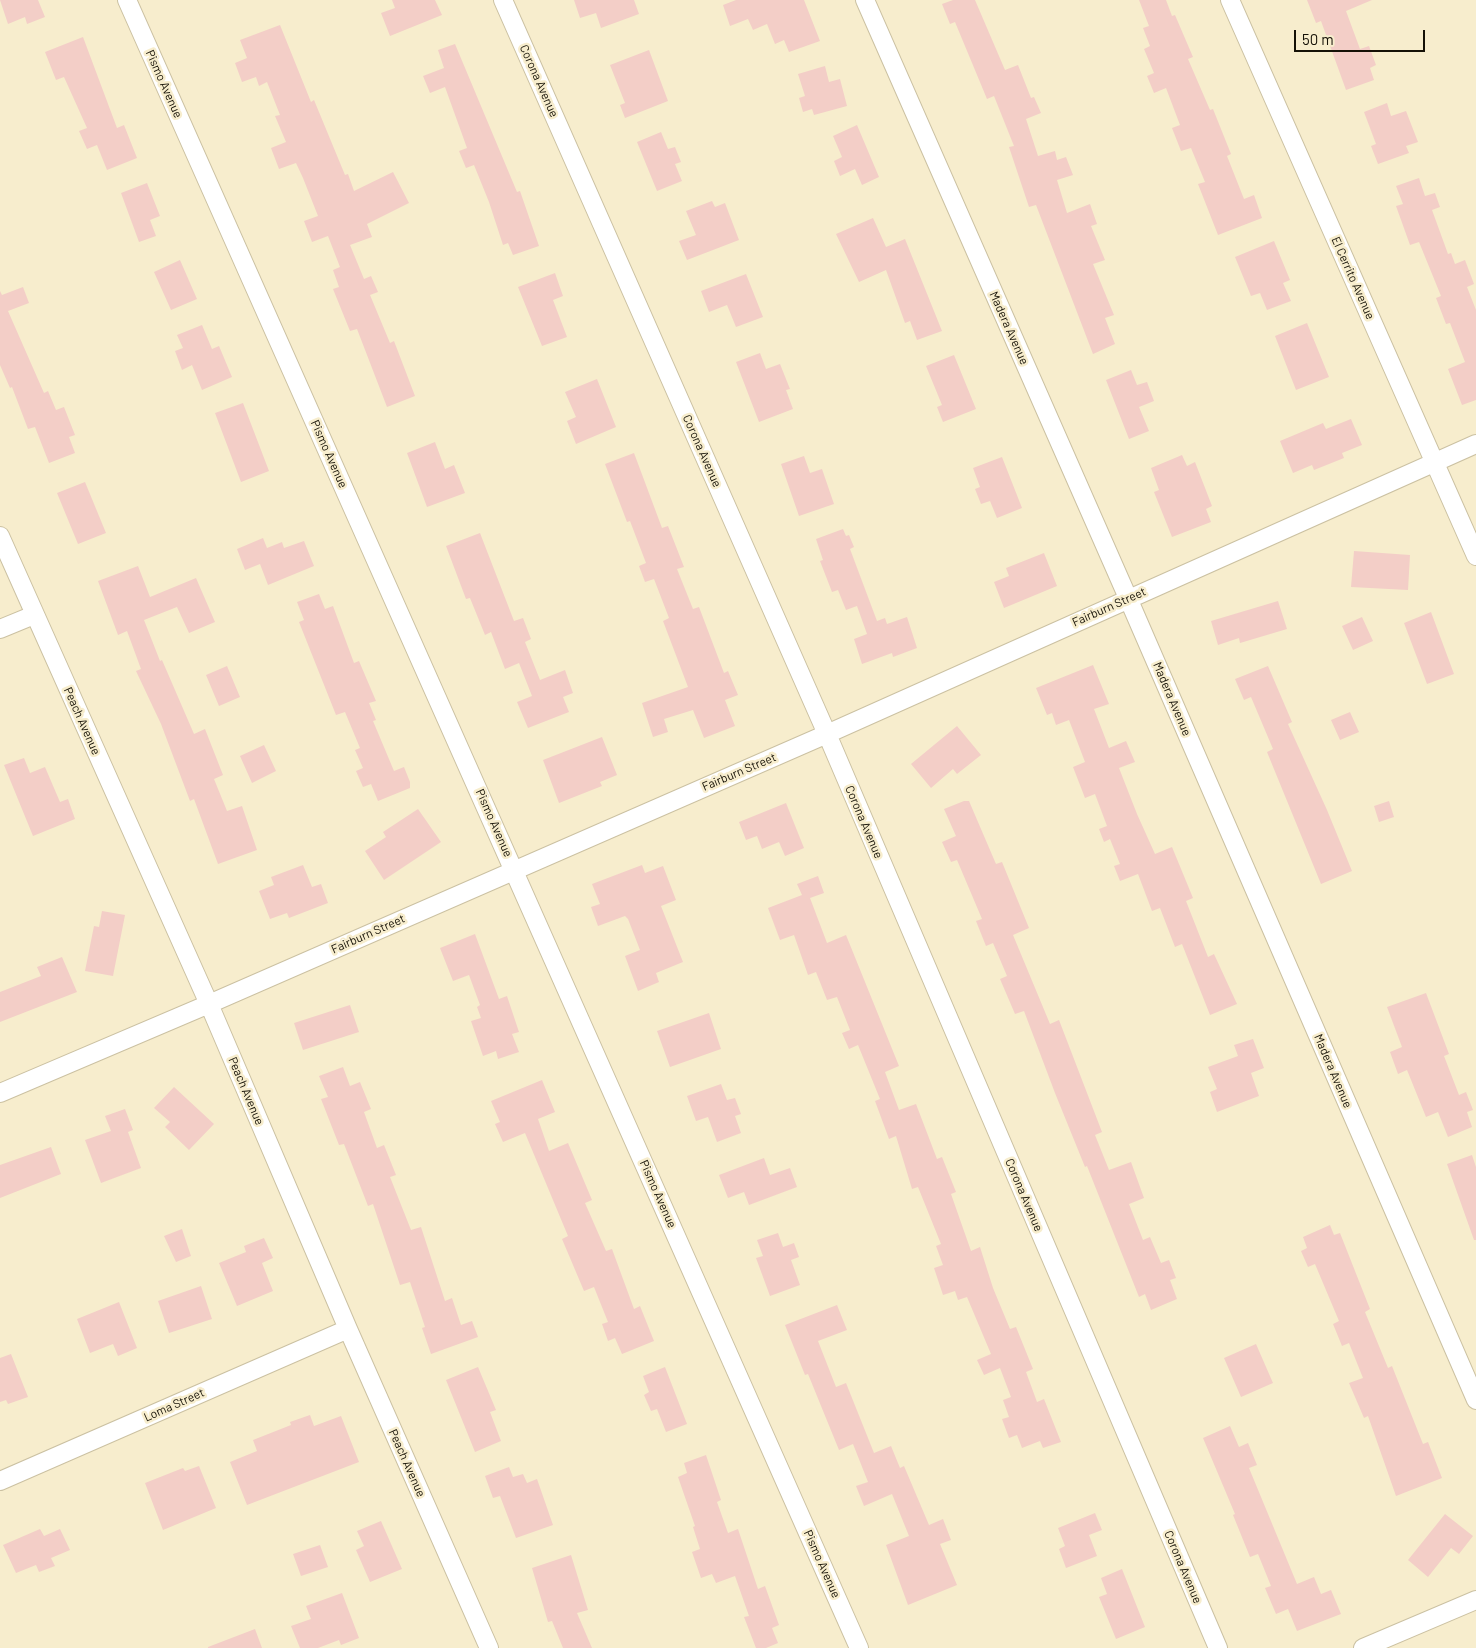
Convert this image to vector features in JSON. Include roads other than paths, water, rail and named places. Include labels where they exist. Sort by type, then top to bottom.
[{"type":"street","name":"Pismo Avenue","points":[[127,0],[515,869],[859,1648]]},
{"type":"street","name":"Corona Avenue","points":[[503,0],[827,734],[1218,1648]]},
{"type":"street","name":"Madera Avenue","points":[[864,0],[1128,598],[1476,1400]]},
{"type":"street","name":"El Cerrito Avenue","points":[[1230,0],[1476,556]]},
{"type":"street","name":"Fairburn Street","points":[[0,1093],[209,1004],[827,734],[1476,444]]},
{"type":"street","name":"Peach Avenue","points":[[0,536],[209,1004],[348,1329],[489,1648]]},
{"type":"street","points":[[0,629],[34,615]]},
{"type":"street","name":"Loma Street","points":[[0,1481],[348,1329]]},
{"type":"street","points":[[1363,1648],[1476,1600]]}]
